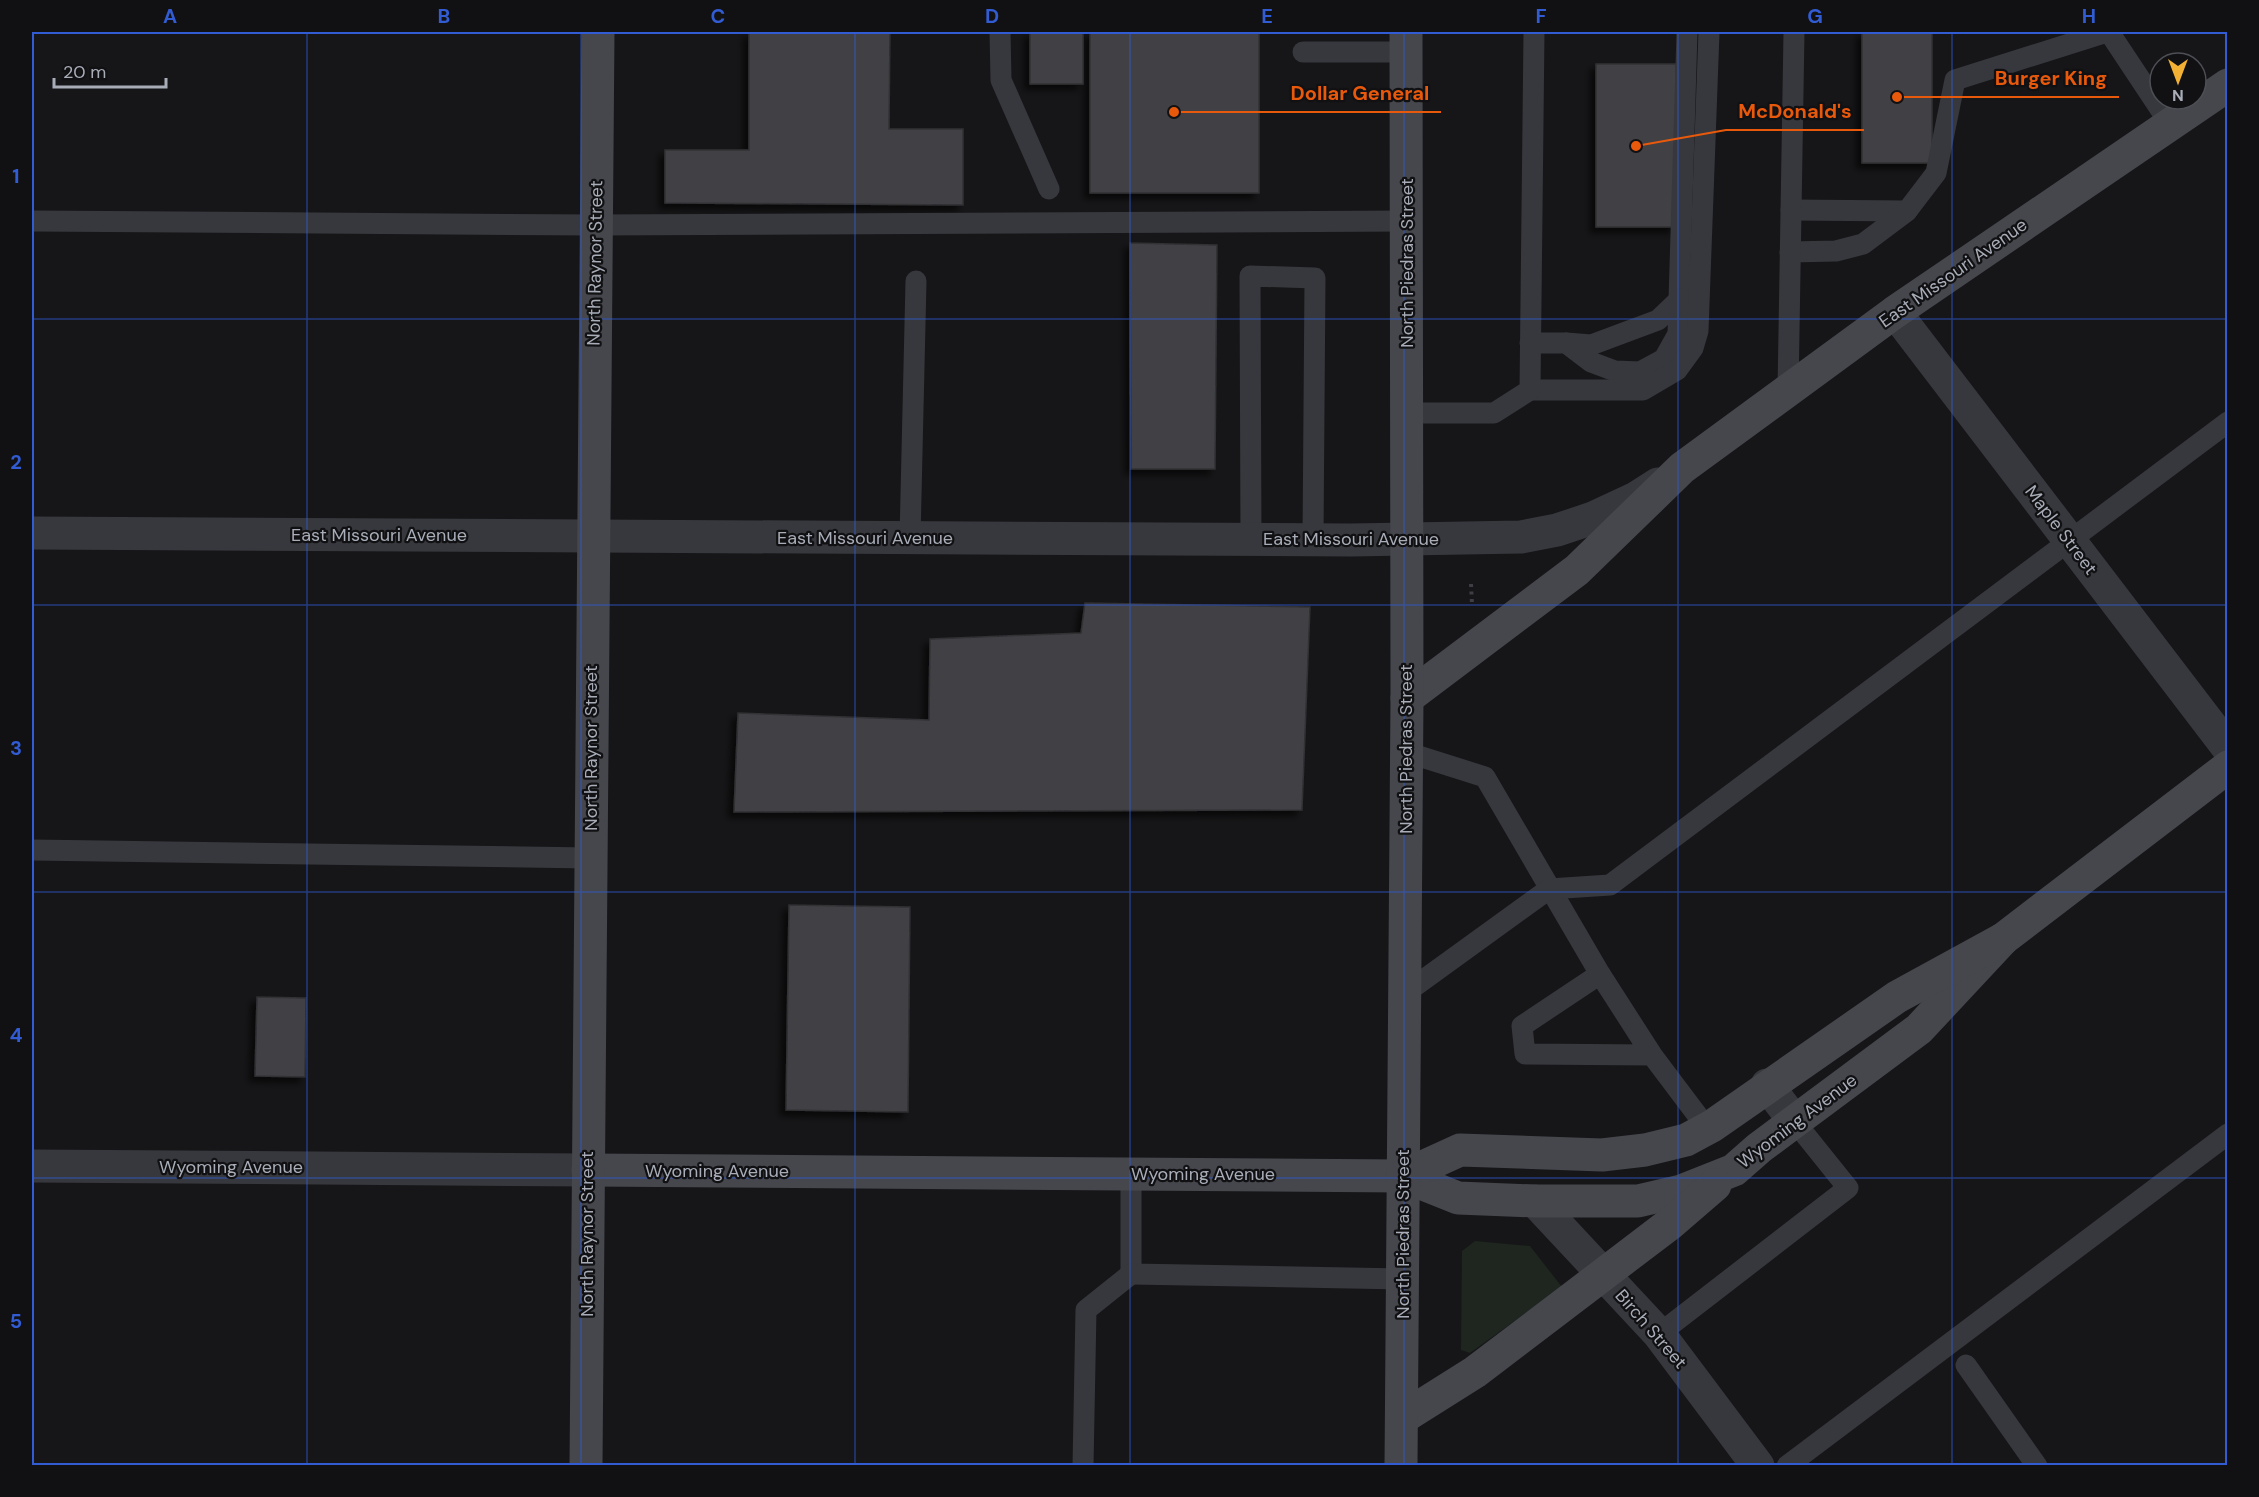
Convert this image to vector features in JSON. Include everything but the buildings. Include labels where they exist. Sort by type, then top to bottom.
[{"type":"main road","name":"North Raynor Street","points":[[586,1466],[598,32]]},
{"type":"main road","name":"North Piedras Street","points":[[1401,1466],[1407,698],[1406,42]]},
{"type":"main road","name":"East Missouri Avenue","points":[[1407,698],[1576,570],[1682,468],[1895,312],[2228,85]]},
{"type":"main road","name":"Wyoming Avenue","points":[[1403,1176],[1460,1150],[1602,1155],[1645,1150],[1686,1140],[1707,1128],[1897,997],[2004,939],[2228,767]]},
{"type":"main road","name":"Wyoming Avenue","points":[[588,1170],[1403,1176],[1458,1197],[1534,1201],[1638,1201],[1681,1191],[1734,1170],[1794,1122],[1919,1029],[2004,939]]},
{"type":"main road","points":[[1402,1419],[1475,1372],[1671,1223],[1734,1170]]},
{"type":"street","name":"Maple Street","points":[[1895,312],[2228,748]]},
{"type":"street","name":"East Missouri Avenue","points":[[32,533],[1251,540],[1521,537],[1557,530],[1593,518],[1636,498],[1682,468]]},
{"type":"street","points":[[1767,1086],[1794,1122]]},
{"type":"street","name":"Wyoming Avenue","points":[[32,1166],[588,1170]]},
{"type":"street","name":"Birch Street","points":[[1534,1201],[1659,1334],[1758,1466]]},
{"type":"lane","points":[[1000,32],[1001,80],[1049,189]]},
{"type":"lane","points":[[1530,390],[1534,32]]},
{"type":"lane","points":[[1566,343],[1591,362],[1615,371],[1640,372],[1664,359],[1678,334],[1687,32]]},
{"type":"lane","points":[[1407,413],[1494,413],[1530,390],[1643,390],[1677,370],[1694,348],[1698,331],[1708,32]]},
{"type":"lane","points":[[1788,391],[1794,32]]},
{"type":"lane","points":[[1790,252],[1836,251],[1863,244],[1907,211],[1936,173],[1955,80],[2108,32],[2170,124]]},
{"type":"lane","points":[[1303,52],[1406,42]]},
{"type":"lane","points":[[1791,210],[1907,211]]},
{"type":"lane","points":[[32,221],[596,225],[1407,221]]},
{"type":"lane","points":[[1251,540],[1250,276],[1316,278],[1313,540]]},
{"type":"lane","points":[[910,538],[916,281]]},
{"type":"lane","points":[[1530,343],[1591,345],[1658,320],[1680,299]]},
{"type":"lane","points":[[1404,994],[1549,889],[1610,885],[2228,422]]},
{"type":"lane","points":[[1406,752],[1485,777],[1600,974],[1652,1055],[1707,1128]]},
{"type":"lane","points":[[32,850],[590,858]]},
{"type":"lane","points":[[1600,974],[1522,1026],[1526,1054],[1652,1055]]},
{"type":"lane","points":[[1659,1334],[1848,1188],[1794,1122]]},
{"type":"lane","points":[[1787,1466],[2228,1134]]},
{"type":"lane","points":[[1131,1174],[1131,1274]]},
{"type":"lane","points":[[1083,1466],[1086,1310],[1131,1274],[1403,1279]]},
{"type":"lane","points":[[1966,1365],[2037,1466]]},
{"type":"shaded area","points":[[1475,1241],[1530,1246],[1562,1287],[1470,1353],[1461,1350],[1462,1251]]},
{"type":"place","name":"Burger King","points":[[1897,97]]},
{"type":"place","name":"Dollar General","points":[[1174,112]]},
{"type":"place","name":"McDonald's","points":[[1636,146]]}]
